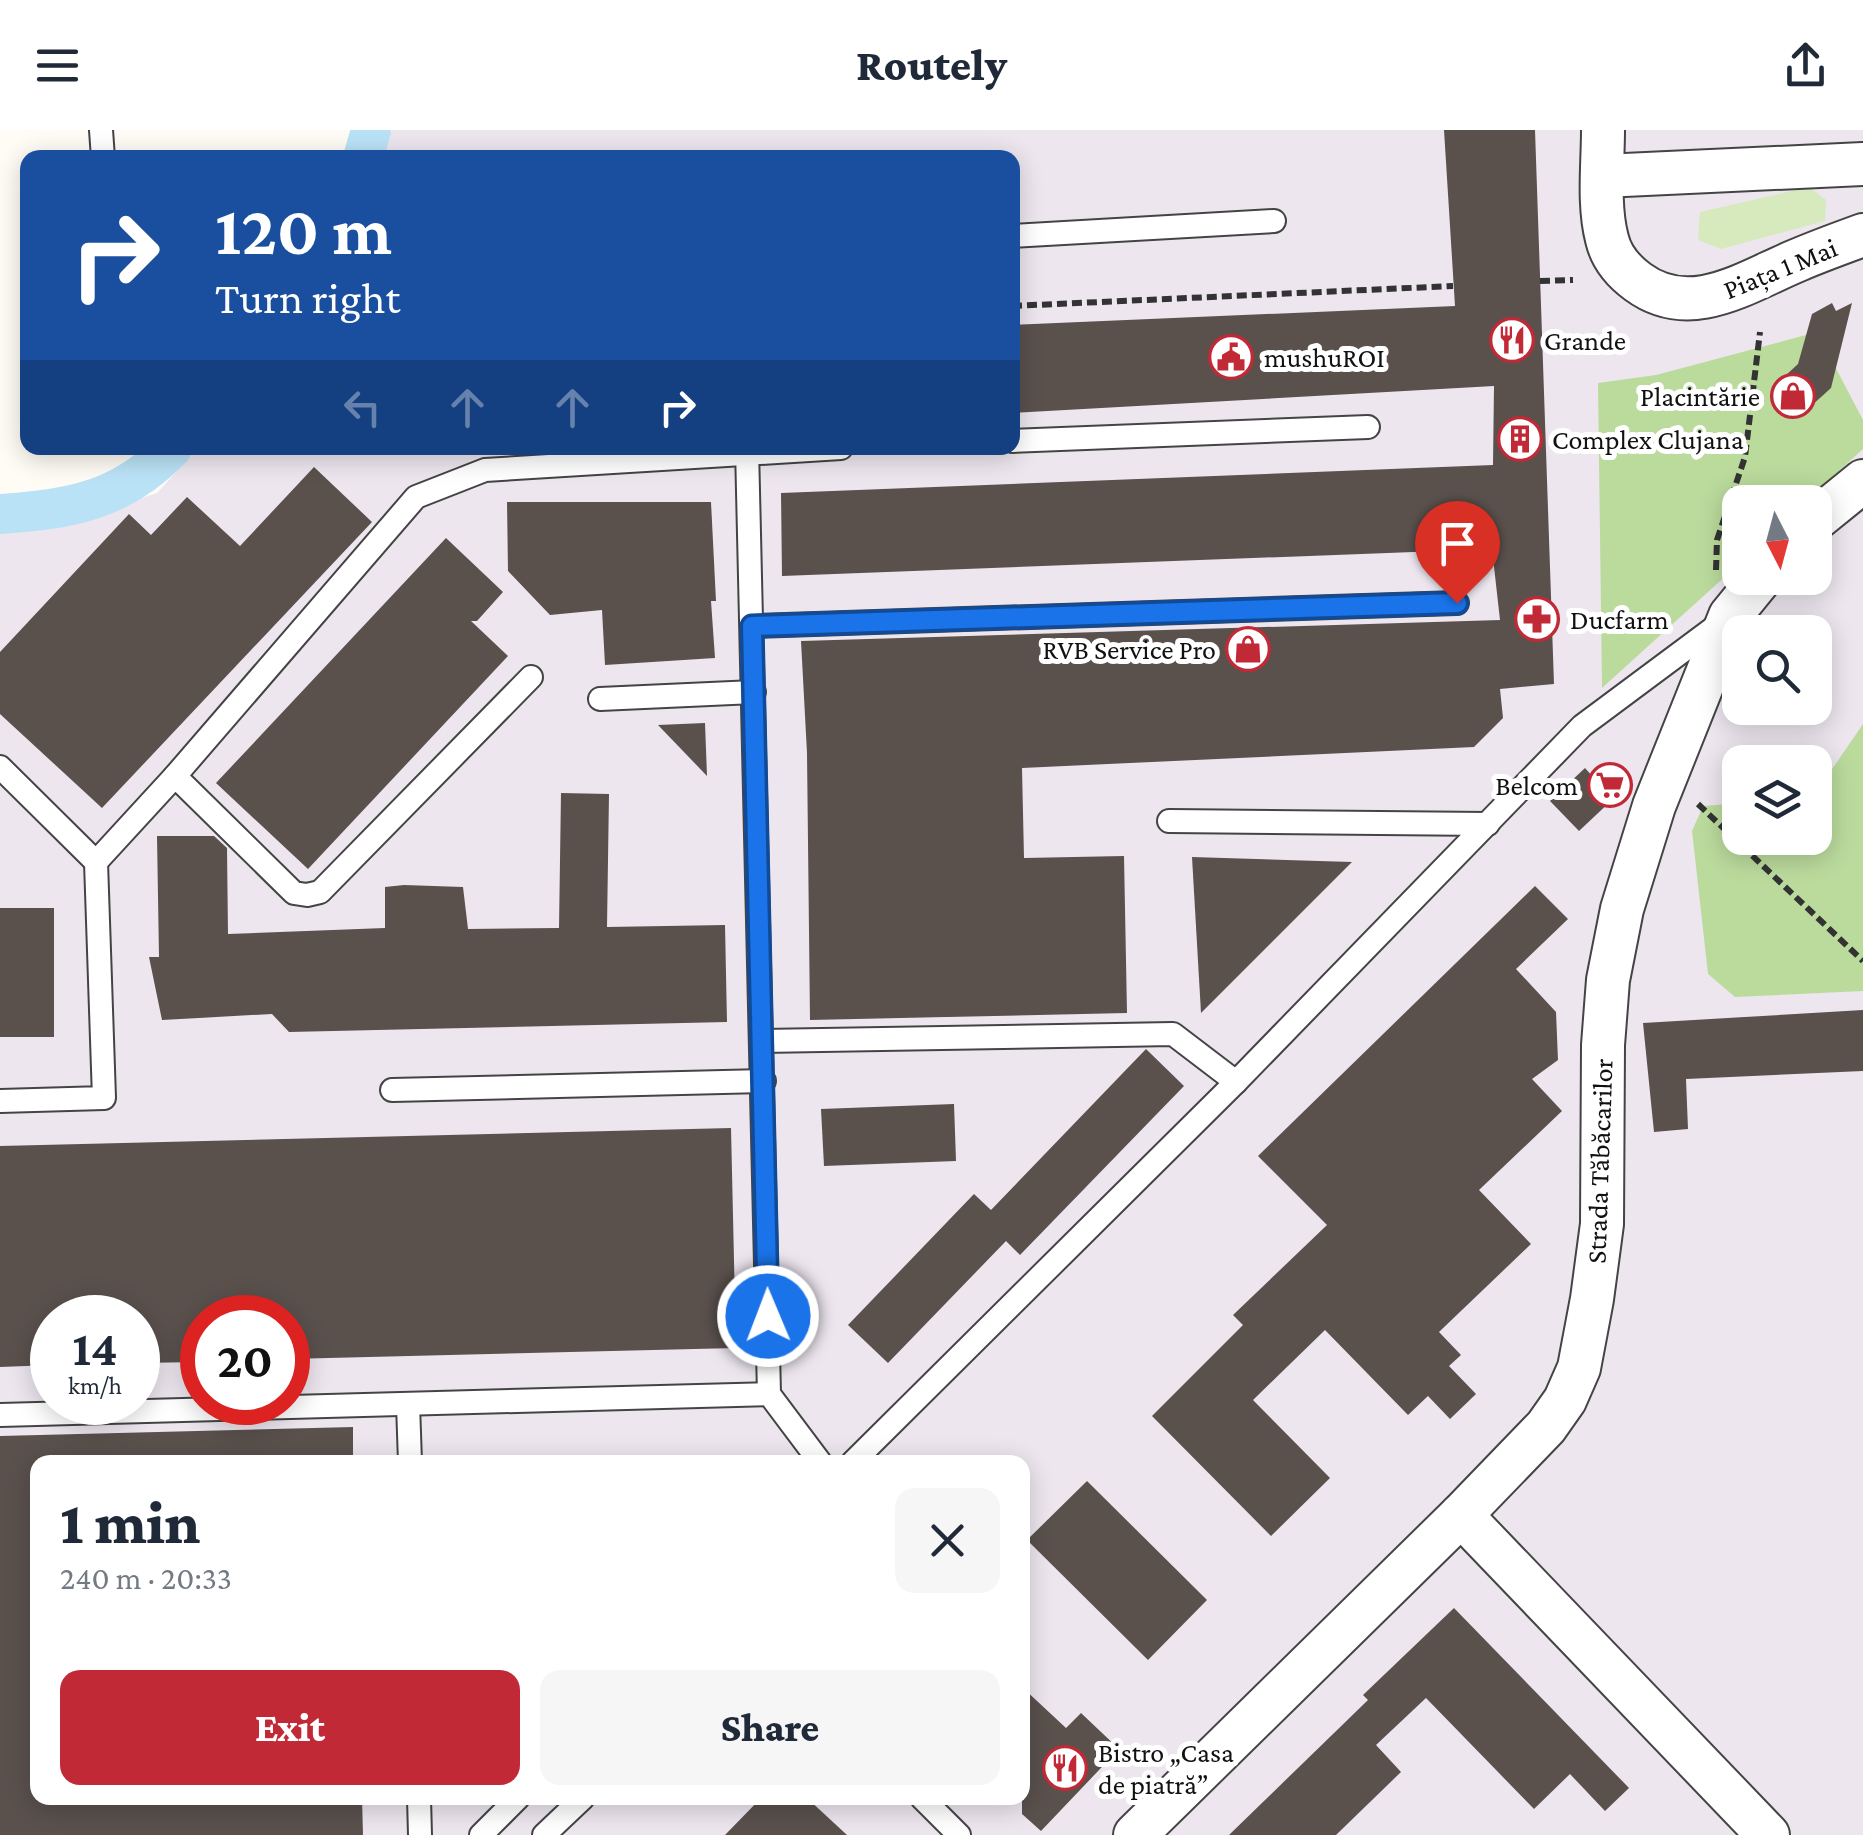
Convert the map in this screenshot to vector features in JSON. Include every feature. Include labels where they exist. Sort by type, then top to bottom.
[{"type":"street","name":"Piața 1 Mai","points":[[1603,130],[1605,234],[1611,252],[1634,280],[1649,289],[1674,297],[1711,296],[1740,288],[1863,235]]},
{"type":"street","points":[[1603,176],[1863,164]]},
{"type":"street","points":[[1832,506],[1863,481]]},
{"type":"street","name":"Strada Tăbăcarilor","points":[[1135,1835],[1461,1515],[1546,1427],[1564,1400],[1579,1368],[1602,1224],[1603,1044],[1608,980],[1622,909],[1721,622],[1746,595]]},
{"type":"street","points":[[1461,1515],[1768,1835]]},
{"type":"lane","points":[[1020,236],[1274,221]]},
{"type":"lane","points":[[1020,441],[1368,427]]},
{"type":"lane","points":[[96,862],[176,776],[416,497],[484,470],[673,455]]},
{"type":"lane","points":[[748,455],[769,1394],[815,1455]]},
{"type":"lane","points":[[752,626],[1457,603]]},
{"type":"lane","points":[[859,1455],[1236,1082],[1582,726],[1721,622]]},
{"type":"lane","points":[[176,776],[294,893],[308,896],[320,892],[532,677]]},
{"type":"lane","points":[[600,699],[754,692]]},
{"type":"lane","points":[[0,766],[96,862],[104,1098],[0,1101]]},
{"type":"lane","points":[[1170,821],[1488,824]]},
{"type":"lane","points":[[761,1041],[1172,1034],[1236,1082]]},
{"type":"lane","points":[[392,1090],[764,1081]]},
{"type":"lane","points":[[0,1415],[769,1394]]},
{"type":"lane","points":[[408,1404],[410,1455]]},
{"type":"lane","points":[[419,1805],[420,1835]]},
{"type":"lane","points":[[480,1835],[511,1805]]},
{"type":"lane","points":[[544,1835],[576,1805]]},
{"type":"lane","points":[[929,1805],[959,1835]]},
{"type":"path","points":[[1540,281],[1572,280]]},
{"type":"path","points":[[1020,306],[1453,286]]},
{"type":"path","points":[[1721,622],[1717,540],[1745,457],[1760,332]]},
{"type":"path","points":[[1662,787],[1702,806],[1863,962]]},
{"type":"shaded area","points":[[392,130],[1863,130],[1863,1835],[0,1835],[0,526],[79,518],[157,493],[192,455],[1020,455],[1020,150],[383,150]]},
{"type":"green space","points":[[1809,187],[1826,200],[1825,221],[1721,249],[1698,240],[1700,212]]},
{"type":"green space","points":[[1817,332],[1863,420],[1863,449],[1824,485],[1722,485],[1722,579],[1602,688],[1598,383],[1656,375]]},
{"type":"green space","points":[[1863,724],[1863,991],[1735,997],[1708,974],[1692,831],[1703,806],[1722,804],[1722,855],[1832,855],[1832,769]]},
{"type":"building","name":"Complex Clujana","points":[[1444,130],[1535,130],[1554,684],[1500,689],[1503,718],[1474,747],[1022,768],[1024,858],[1124,856],[1127,1013],[810,1020],[807,753],[801,641],[1500,620],[1492,549],[782,576],[781,493],[1493,465],[1494,386],[1020,413],[1020,325],[1455,306]]},
{"type":"building","points":[[1832,303],[1836,311],[1852,303],[1831,388],[1800,416],[1773,387],[1798,364],[1812,314]]},
{"type":"building","points":[[314,467],[372,522],[102,808],[0,714],[0,652],[129,514],[151,535],[187,497],[240,546]]},
{"type":"building","points":[[507,502],[711,502],[715,658],[605,665],[602,610],[550,615],[508,571]]},
{"type":"building","points":[[446,538],[503,592],[477,621],[471,621],[508,656],[308,869],[216,783]]},
{"type":"building","points":[[705,723],[707,776],[658,725]]},
{"type":"building","points":[[1585,768],[1613,799],[1579,831],[1550,801]]},
{"type":"building","points":[[561,793],[609,794],[607,927],[725,925],[727,1022],[289,1032],[272,1014],[162,1020],[149,957],[159,957],[157,836],[214,836],[227,848],[228,934],[385,928],[385,887],[404,885],[463,887],[468,929],[559,928]]},
{"type":"building","points":[[1192,857],[1352,862],[1201,1013]]},
{"type":"building","points":[[1535,886],[1568,919],[1516,969],[1556,1012],[1558,1060],[1532,1079],[1562,1111],[1479,1190],[1531,1244],[1439,1332],[1461,1355],[1449,1366],[1476,1394],[1450,1419],[1428,1396],[1408,1415],[1325,1330],[1253,1400],[1330,1478],[1271,1536],[1152,1416],[1243,1325],[1233,1315],[1327,1225],[1258,1156]]},
{"type":"building","points":[[0,908],[54,908],[54,1037],[0,1037]]},
{"type":"building","points":[[1863,1010],[1863,1071],[1686,1079],[1688,1129],[1654,1132],[1643,1023]]},
{"type":"building","points":[[1146,1049],[1184,1086],[1020,1255],[1006,1241],[888,1363],[848,1325],[974,1194],[991,1210]]},
{"type":"building","points":[[954,1104],[956,1161],[824,1166],[821,1109]]},
{"type":"building","points":[[731,1128],[736,1348],[310,1358],[310,1295],[180,1295],[180,1362],[160,1363],[160,1295],[30,1295],[30,1366],[0,1367],[0,1146]]},
{"type":"building","points":[[353,1427],[353,1455],[30,1455],[30,1805],[362,1805],[363,1835],[0,1835],[0,1436]]},
{"type":"building","points":[[1087,1481],[1207,1600],[1148,1660],[1030,1543],[1030,1537]]},
{"type":"building","points":[[1454,1608],[1629,1788],[1605,1811],[1570,1774],[1534,1809],[1426,1698],[1376,1745],[1401,1772],[1336,1835],[1229,1835],[1368,1700],[1363,1695]]},
{"type":"building","points":[[1030,1694],[1066,1728],[1081,1713],[1119,1749],[1041,1831],[1022,1814],[1022,1805],[1030,1805]]},
{"type":"building","points":[[754,1805],[815,1805],[847,1835],[725,1835]]},
{"type":"waterway","points":[[365,150],[371,130]]},
{"type":"waterway","points":[[0,514],[94,499],[134,480],[165,455]]},
{"type":"place","name":"Grande","points":[[1512,340]]},
{"type":"place","name":"mushuROI","points":[[1231,357]]},
{"type":"place","name":"Placintărie","points":[[1793,396]]},
{"type":"place","name":"Complex Clujana","points":[[1520,439]]},
{"type":"place","name":"Ducfarm","points":[[1537,619]]},
{"type":"place","name":"RVB Service Pro","points":[[1248,649]]},
{"type":"place","name":"Belcom","points":[[1610,785]]},
{"type":"place","name":"Bistro „Casa de piatră”","points":[[1065,1768]]},
{"type":"route","points":[[768,1316],[752,626],[1457,603]]}]
